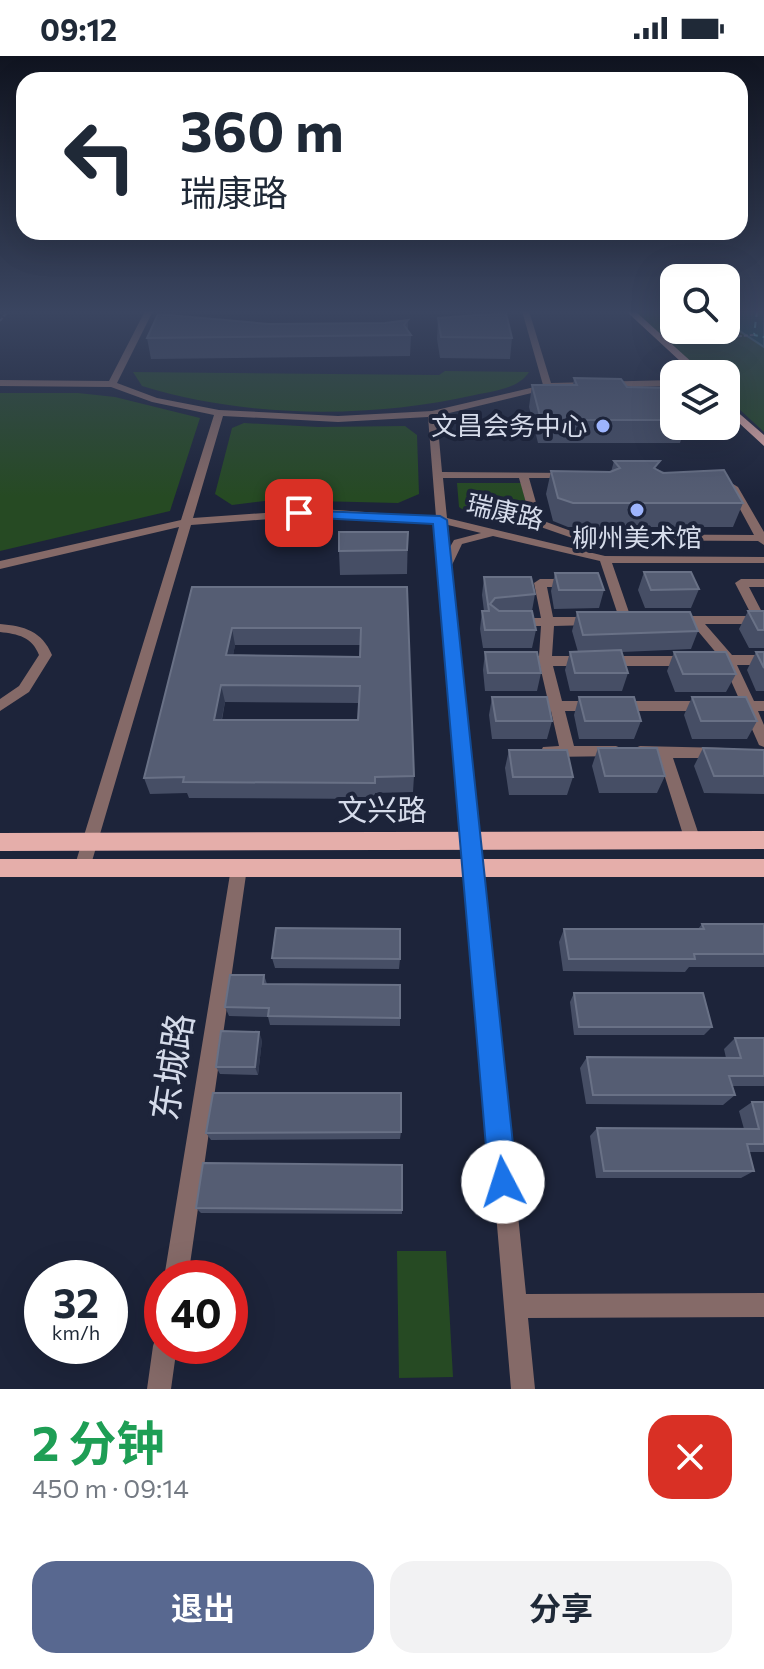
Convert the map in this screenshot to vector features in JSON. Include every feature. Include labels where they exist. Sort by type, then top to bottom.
[{"type":"main road","points":[[740,410],[764,432]]},
{"type":"main road","points":[[740,419],[764,442]]},
{"type":"main road","name":"文兴路","points":[[0,842],[764,840]]},
{"type":"main road","name":"文兴路","points":[[0,868],[764,868]]},
{"type":"street","points":[[112,384],[117,373]]},
{"type":"street","points":[[544,373],[548,386]]},
{"type":"street","points":[[0,383],[112,384],[155,400],[219,413],[338,419],[432,414],[548,386],[660,383]]},
{"type":"street","points":[[82,868],[219,413]]},
{"type":"street","points":[[432,414],[444,569],[523,1389]]},
{"type":"street","points":[[436,475],[567,475],[579,478]]},
{"type":"street","points":[[523,475],[536,522],[578,537],[763,540],[733,486],[723,481]]},
{"type":"street","name":"瑞康路","points":[[0,565],[187,522],[322,512],[440,520],[605,559],[764,560]]},
{"type":"street","points":[[444,569],[454,546],[464,538],[488,534],[527,539]]},
{"type":"street","points":[[496,622],[633,621],[605,559]]},
{"type":"street","points":[[568,583],[540,583],[548,622],[545,661],[568,751]]},
{"type":"street","points":[[668,621],[762,620],[741,583],[764,583]]},
{"type":"street","points":[[527,588],[541,588]]},
{"type":"street","points":[[695,620],[729,660],[756,706],[764,741]]},
{"type":"street","points":[[0,628],[34,636],[43,644],[46,655],[24,689],[0,706]]},
{"type":"street","points":[[499,661],[764,660]]},
{"type":"street","points":[[515,705],[756,706]]},
{"type":"street","points":[[526,751],[750,753]]},
{"type":"street","points":[[664,752],[693,841]]},
{"type":"street","name":"东城路","points":[[179,1260],[239,868]]},
{"type":"street","points":[[515,1306],[764,1305]]},
{"type":"street","points":[[159,1389],[162,1364]]},
{"type":"shaded area","points":[[134,373],[256,373],[528,373],[519,382],[505,388],[435,403],[308,412],[182,397],[142,386]]},
{"type":"shaded area","points":[[740,373],[764,373],[764,432],[740,410]]},
{"type":"shaded area","points":[[0,393],[78,393],[115,397],[200,418],[170,511],[0,551]]},
{"type":"shaded area","points":[[244,423],[318,427],[405,426],[417,435],[419,494],[398,503],[273,500],[232,505],[215,494],[232,428]]},
{"type":"shaded area","points":[[457,483],[521,483],[531,523],[528,528],[465,511],[459,507]]},
{"type":"shaded area","points":[[397,1251],[446,1251],[453,1377],[399,1378]]},
{"type":"building","points":[[574,378],[621,379],[627,387],[660,388],[660,420],[541,420],[532,385],[577,385]]},
{"type":"building","points":[[614,461],[660,461],[654,468],[663,473],[724,470],[743,503],[573,503],[558,498],[551,471],[610,472],[620,468]]},
{"type":"building","points":[[339,532],[408,532],[407,550],[339,551]]},
{"type":"building","points":[[644,572],[691,572],[699,589],[651,590]]},
{"type":"building","points":[[555,573],[598,573],[604,590],[559,590]]},
{"type":"building","points":[[484,577],[531,577],[535,594],[495,598],[490,604],[499,611],[532,611],[536,630],[485,630],[482,611],[489,611]]},
{"type":"building","points":[[192,587],[407,587],[414,776],[375,777],[375,783],[183,782],[184,777],[144,778]],"holes":[[[232,628],[361,628],[360,657],[226,655]],[[221,685],[360,686],[358,720],[214,720]]]},
{"type":"building","points":[[748,611],[764,611],[764,630],[758,630]]},
{"type":"building","points":[[577,612],[690,612],[698,631],[583,635]]},
{"type":"building","points":[[621,650],[628,673],[575,673],[570,652]]},
{"type":"building","points":[[485,652],[537,652],[541,673],[488,673]]},
{"type":"building","points":[[674,652],[726,652],[736,674],[683,674]]},
{"type":"building","points":[[756,652],[764,652],[764,668]]},
{"type":"building","points":[[492,697],[547,697],[552,721],[496,721]]},
{"type":"building","points":[[579,697],[634,697],[641,721],[585,721]]},
{"type":"building","points":[[692,697],[746,697],[757,721],[701,721]]},
{"type":"building","points":[[598,748],[657,748],[665,776],[605,776]]},
{"type":"building","points":[[703,748],[764,750],[764,776],[714,776]]},
{"type":"building","points":[[509,750],[567,750],[573,777],[513,777]]},
{"type":"building","points":[[702,924],[764,924],[764,954],[694,954],[695,959],[569,959],[564,929],[704,929]]},
{"type":"building","points":[[276,928],[400,929],[400,959],[272,958]]},
{"type":"building","points":[[230,975],[264,975],[263,984],[400,985],[400,1018],[268,1016],[269,1008],[225,1007]]},
{"type":"building","points":[[574,993],[703,993],[712,1027],[579,1027]]},
{"type":"building","points":[[221,1031],[259,1032],[255,1067],[216,1067]]},
{"type":"building","points":[[735,1038],[764,1038],[764,1076],[729,1076],[735,1095],[593,1095],[587,1057],[741,1058]]},
{"type":"building","points":[[213,1093],[401,1093],[401,1132],[206,1133]]},
{"type":"building","points":[[752,1102],[764,1102],[764,1144],[747,1144],[754,1171],[604,1171],[597,1128],[759,1129]]},
{"type":"building","points":[[203,1163],[402,1165],[402,1210],[196,1208]]},
{"type":"place","name":"文昌会务中心","points":[[603,426]]},
{"type":"place","name":"柳州美术馆","points":[[637,510]]},
{"type":"route","points":[[299,513],[440,520],[503,1182]]}]
